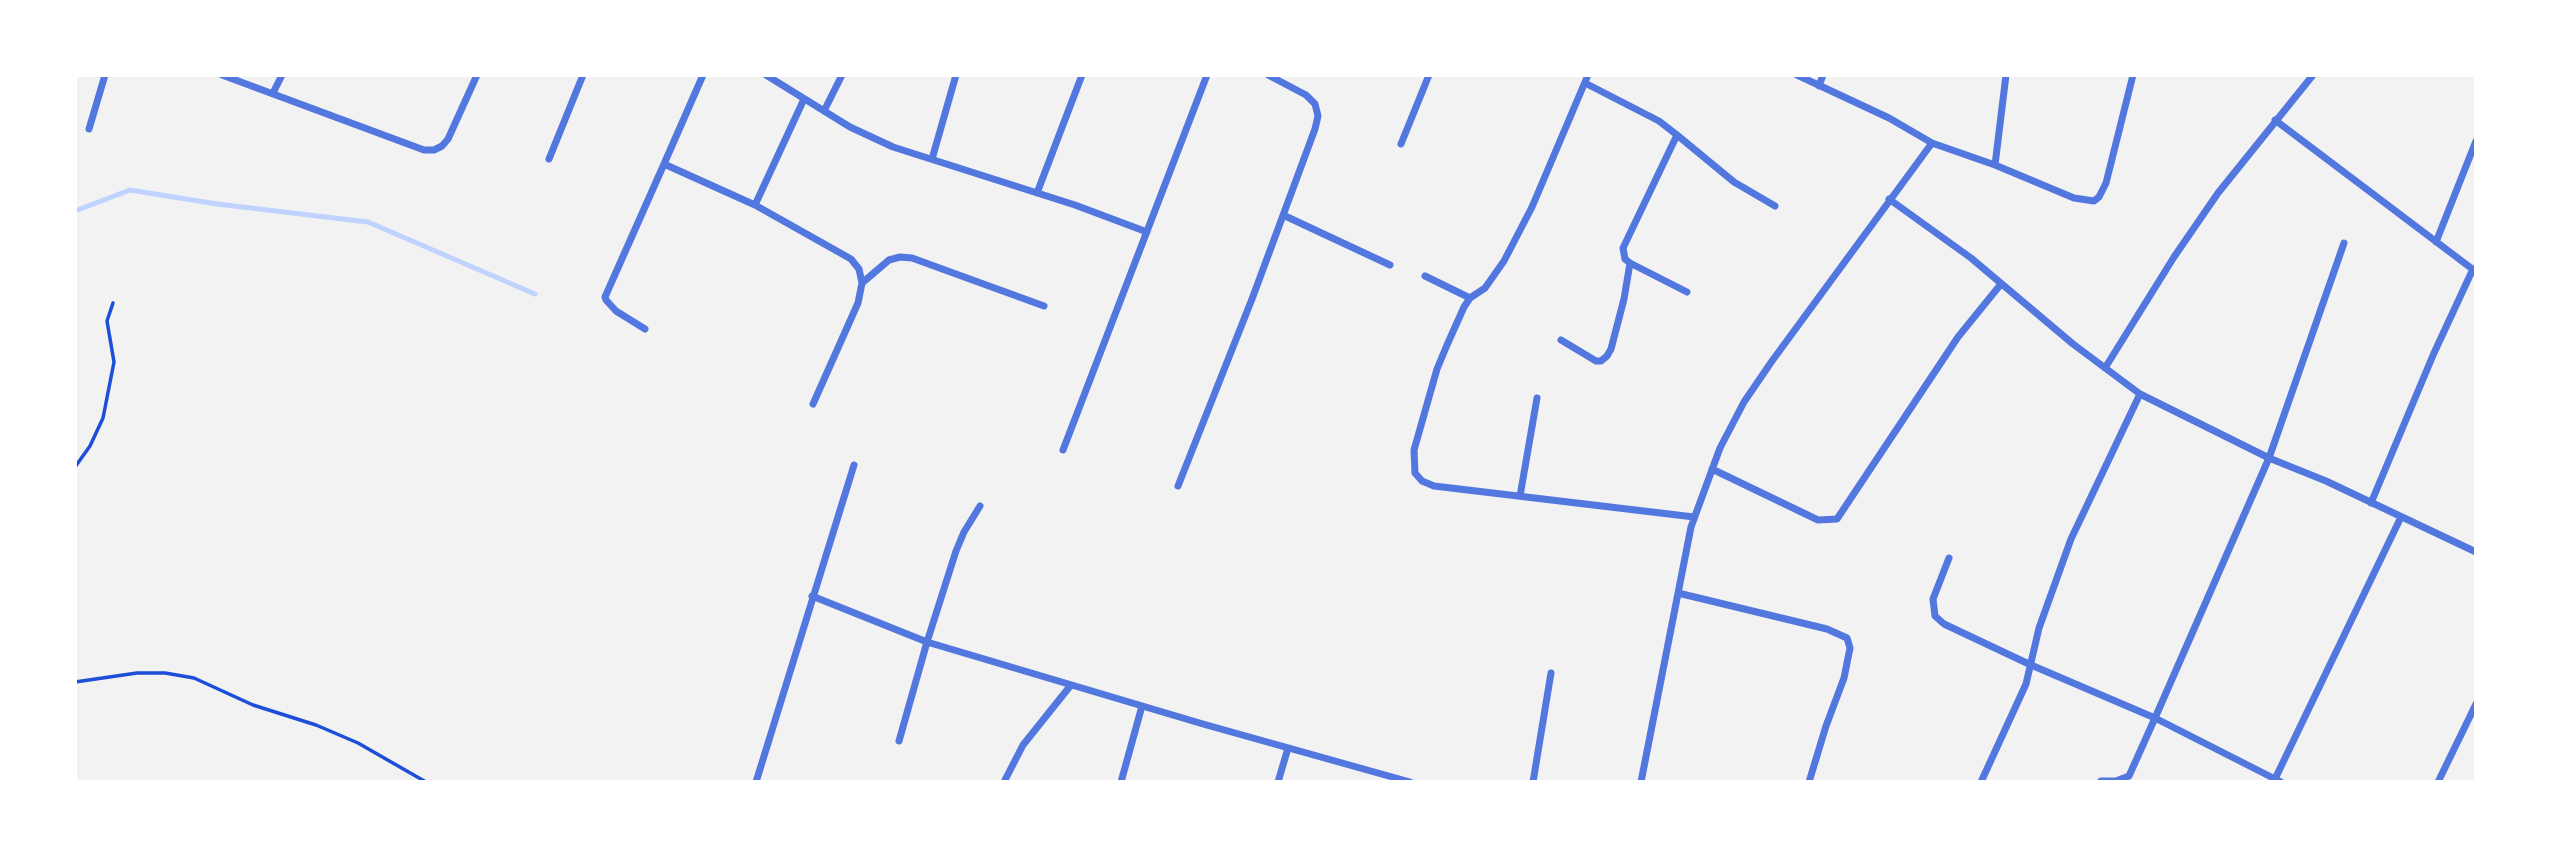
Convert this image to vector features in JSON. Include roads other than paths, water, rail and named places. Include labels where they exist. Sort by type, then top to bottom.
[{"type":"street","points":[[89,128],[105,75]]},
{"type":"street","points":[[222,75],[425,150],[434,150],[448,139],[477,75]]},
{"type":"street","points":[[272,93],[282,75]]},
{"type":"street","points":[[549,159],[583,75]]},
{"type":"street","points":[[645,329],[616,311],[605,297],[703,75]]},
{"type":"street","points":[[766,75],[824,111],[893,147],[1147,232]]},
{"type":"street","points":[[824,111],[842,75]]},
{"type":"street","points":[[932,159],[956,75]]},
{"type":"street","points":[[1037,193],[1082,75]]},
{"type":"street","points":[[1063,450],[1208,75]]},
{"type":"street","points":[[1178,486],[1315,130],[1318,116],[1315,104],[1306,95],[1268,75]]},
{"type":"street","points":[[1401,144],[1429,75]]},
{"type":"street","points":[[1797,75],[1889,118],[1932,143],[1995,164],[2074,198],[2094,201],[2106,183],[2133,75]]},
{"type":"street","points":[[1819,86],[1823,75]]},
{"type":"street","points":[[1995,164],[2006,75]]},
{"type":"street","points":[[2105,368],[2174,257],[2211,204],[2313,75]]},
{"type":"street","points":[[1694,517],[1434,486],[1422,481],[1415,473],[1414,450],[1437,369],[1464,307],[1470,298],[1485,288],[1504,261],[1531,207],[1586,79],[1659,121],[1734,182],[1775,206]]},
{"type":"street","points":[[755,205],[804,99]]},
{"type":"street","points":[[2275,120],[2474,270],[2434,353],[2371,503]]},
{"type":"street","points":[[1677,135],[1624,243],[1623,254],[1630,263],[1687,292]]},
{"type":"street","points":[[2436,242],[2476,141]]},
{"type":"street","points":[[1642,782],[1691,527],[1712,469],[1744,402],[1932,143]]},
{"type":"street","points":[[664,164],[755,205],[851,258],[859,269],[862,283],[858,303],[813,404]]},
{"type":"street","points":[[1889,199],[1971,258],[2140,394],[2269,458],[2476,552]]},
{"type":"street","points":[[1283,215],[1390,265]]},
{"type":"street","points":[[2101,781],[2116,781],[2129,776],[2269,458],[2344,243]]},
{"type":"street","points":[[862,283],[889,260],[912,258],[1044,306]]},
{"type":"street","points":[[1561,340],[1596,361],[1607,356],[1621,312],[1630,263]]},
{"type":"street","points":[[1425,276],[1470,298]]},
{"type":"street","points":[[1712,469],[1818,520],[1836,519],[1958,337],[2001,284]]},
{"type":"street","points":[[1981,782],[2026,684],[2039,628],[2070,540],[2140,394]]},
{"type":"street","points":[[1520,496],[1537,398]]},
{"type":"street","points":[[756,782],[853,465]]},
{"type":"street","points":[[899,741],[927,642],[960,542],[980,506]]},
{"type":"street","points":[[1949,558],[1933,599],[1935,616],[1944,624],[2155,718],[2276,781],[2401,517]]},
{"type":"street","points":[[1678,593],[1827,629],[1847,639],[1850,648],[1844,678],[1809,782]]},
{"type":"street","points":[[812,596],[927,642],[1388,779],[1410,782]]},
{"type":"street","points":[[1532,782],[1551,673]]},
{"type":"street","points":[[1004,782],[1023,745],[1071,685]]},
{"type":"street","points":[[2438,782],[2476,704]]},
{"type":"street","points":[[1121,782],[1142,706]]},
{"type":"street","points":[[1278,782],[1288,748]]},
{"type":"waterway","points":[[75,211],[130,190],[217,204],[368,222],[535,294]]}]
